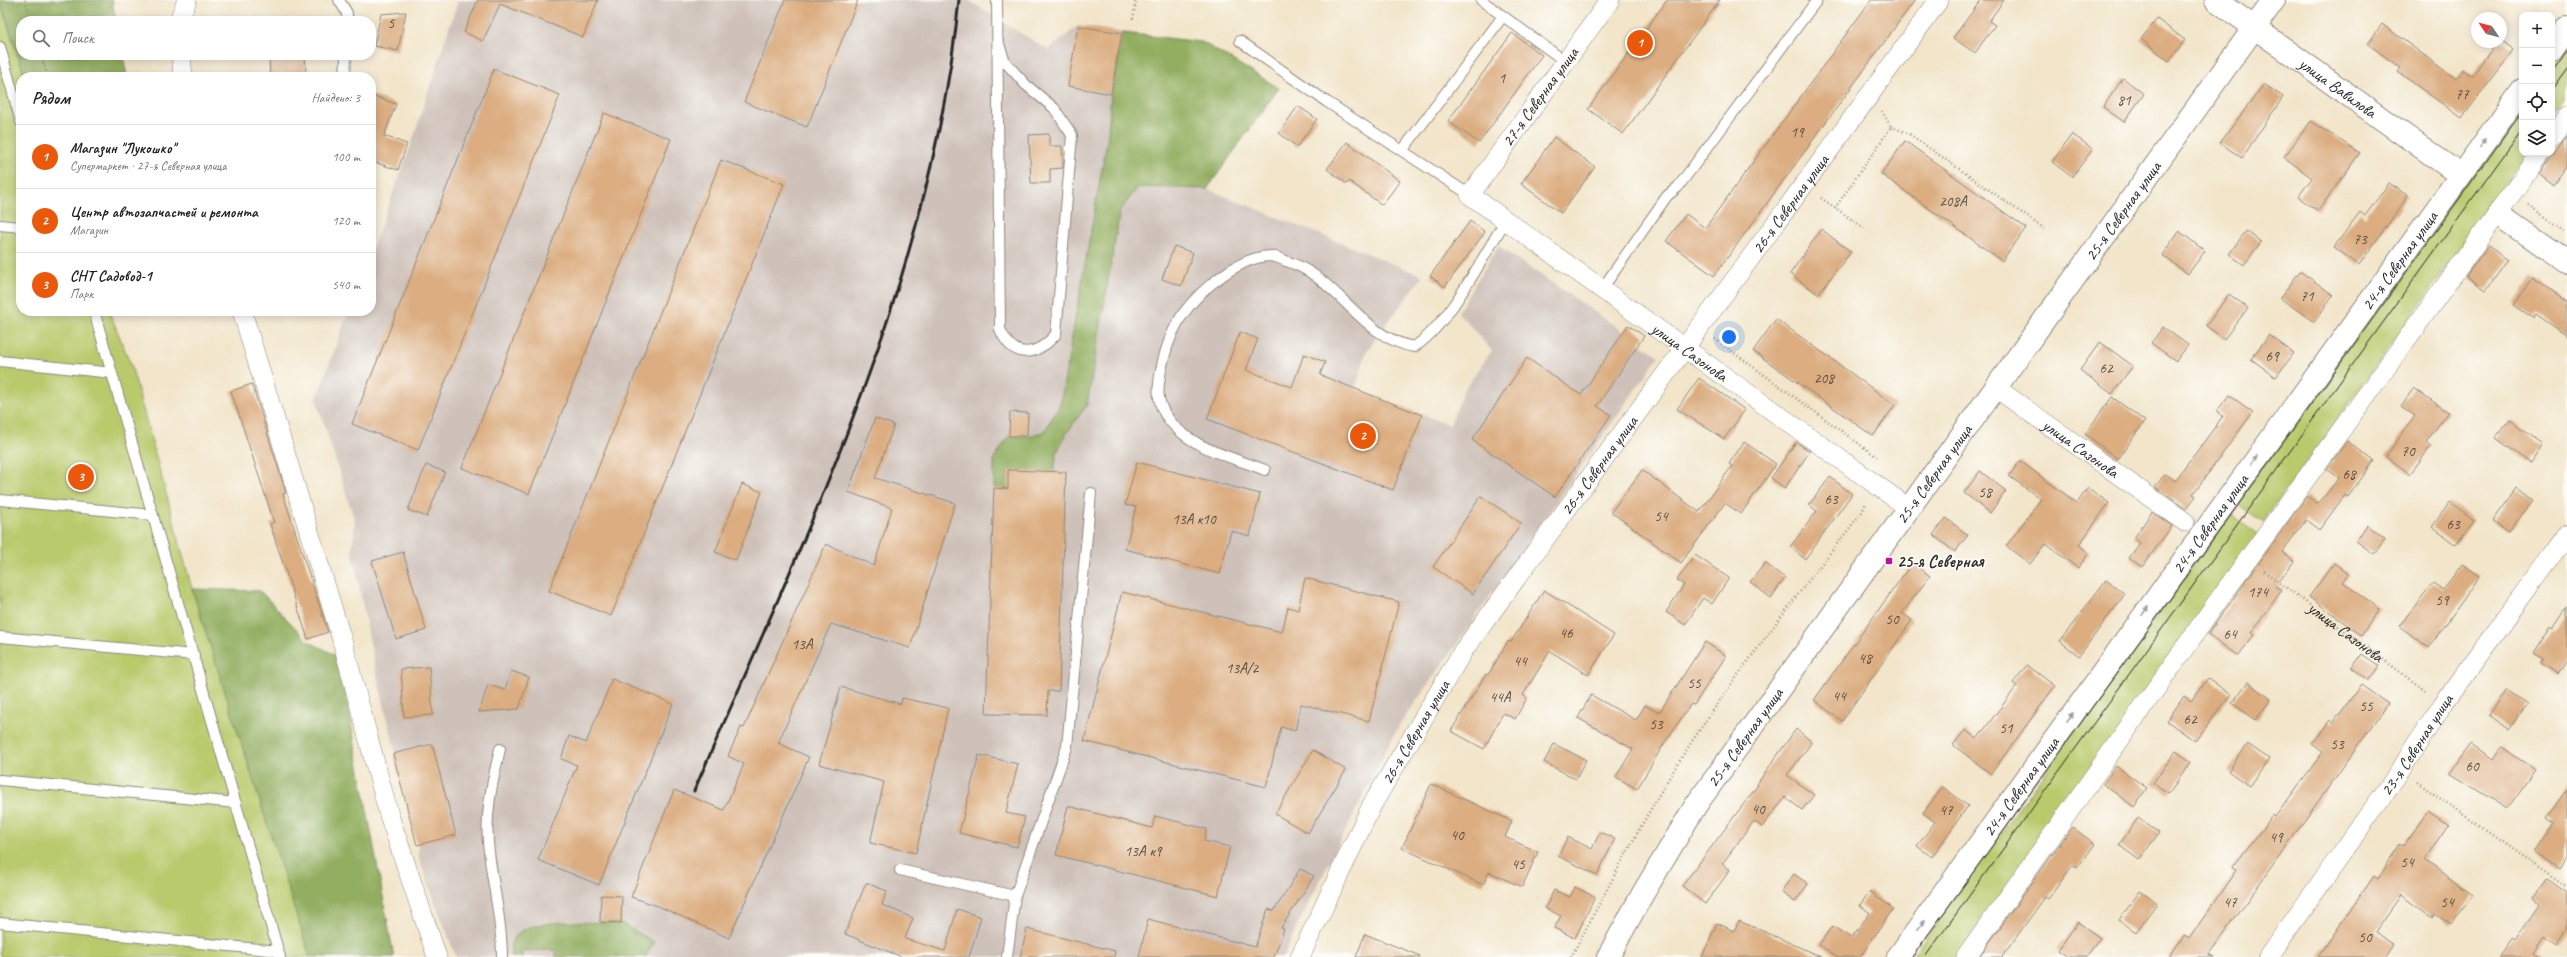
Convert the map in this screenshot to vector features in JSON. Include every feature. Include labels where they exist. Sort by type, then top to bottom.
[{"type":"main road","name":"улица Вавилова","points":[[2216,0],[2460,175]]},
{"type":"main road","name":"25-я Северная улица","points":[[1608,957],[1642,895],[1696,805],[2274,0]]},
{"type":"main road","points":[[2553,48],[2567,28]]},
{"type":"main road","name":"24-я Северная улица","points":[[1898,957],[2519,94]]},
{"type":"main road","points":[[2498,214],[2567,262]]},
{"type":"street","points":[[181,16],[187,0]]},
{"type":"street","name":"27-я Северная улица","points":[[1470,195],[1610,0]]},
{"type":"street","name":"26-я Северная улица","points":[[1300,957],[1372,805],[1463,651],[1698,327],[1939,0]]},
{"type":"street","points":[[181,60],[183,72]]},
{"type":"street","points":[[2555,134],[2567,117]]},
{"type":"street","points":[[1966,957],[2248,559],[2513,194],[2539,156]]},
{"type":"street","name":"улица Сазонова","points":[[1470,195],[1910,509]]},
{"type":"street","points":[[244,316],[342,640],[389,815],[437,957]]},
{"type":"street","name":"улица Сазонова","points":[[1996,388],[2184,522]]},
{"type":"street","name":"23-я Северная улица","points":[[2268,957],[2400,771],[2443,704],[2567,534]]},
{"type":"lane","points":[[339,0],[347,13],[347,16]]},
{"type":"lane","points":[[997,0],[1000,329],[1005,342],[1016,351],[1032,352],[1045,347],[1056,334],[1072,135],[1054,108],[1026,85],[1005,62],[998,41]]},
{"type":"lane","points":[[1481,0],[1566,62]]},
{"type":"lane","points":[[1602,289],[1667,196],[1678,187],[1817,0]]},
{"type":"lane","points":[[1402,151],[1503,16]]},
{"type":"lane","points":[[1240,41],[1327,102],[1470,195]]},
{"type":"lane","points":[[0,47],[4,78],[16,109]]},
{"type":"lane","points":[[345,72],[346,60]]},
{"type":"lane","points":[[1265,470],[1195,444],[1179,432],[1164,413],[1157,391],[1169,341],[1183,315],[1210,285],[1248,260],[1272,256],[1302,266],[1340,296],[1376,330],[1400,344],[1414,347],[1426,339],[1449,310],[1506,220]]},
{"type":"lane","points":[[0,225],[16,227]]},
{"type":"lane","points":[[0,923],[279,954],[95,316]]},
{"type":"lane","points":[[0,361],[112,373]]},
{"type":"lane","points":[[1007,957],[1015,896],[1067,747],[1091,493]]},
{"type":"lane","points":[[0,500],[153,515]]},
{"type":"lane","points":[[0,637],[194,655]]},
{"type":"lane","points":[[500,749],[489,796],[488,850],[502,931],[502,957]]},
{"type":"lane","points":[[0,780],[236,803]]},
{"type":"lane","points":[[900,870],[1015,896]]},
{"type":"path","points":[[25,0],[30,16]]},
{"type":"path","points":[[1132,19],[1136,0]]},
{"type":"path","points":[[43,60],[46,72]]},
{"type":"path","points":[[1883,113],[1891,127],[1908,133],[2046,230]]},
{"type":"path","points":[[1835,208],[1891,127]]},
{"type":"path","points":[[2513,194],[2567,232]]},
{"type":"path","points":[[1820,198],[1864,228]]},
{"type":"path","points":[[1698,327],[1877,457]]},
{"type":"path","points":[[1571,957],[1638,833],[1698,732],[1770,631],[1862,512],[1875,484]]},
{"type":"path","name":"улица Сазонова","points":[[2248,559],[2443,704]]},
{"type":"path","points":[[2400,771],[2567,888]]},
{"type":"shaded area","points":[[458,0],[968,0],[1048,50],[1078,26],[1202,42],[1279,88],[1207,189],[1423,276],[1367,350],[1355,389],[1450,425],[1463,391],[1492,351],[1458,312],[1498,246],[1659,356],[1398,727],[1298,924],[1284,957],[456,957],[419,859],[418,845],[374,663],[352,550],[355,522],[316,399],[347,316],[376,316],[376,239],[411,145]]},
{"type":"green space","points":[[0,0],[112,0],[115,16],[16,16],[16,49]]},
{"type":"green space","points":[[0,2],[16,50],[16,60],[19,60],[23,72],[16,72],[16,316],[111,316],[131,365],[192,589],[310,957],[0,957]]},
{"type":"green space","points":[[1122,33],[1202,42],[1279,88],[1207,189],[1138,187],[1120,211],[1087,405],[1066,434],[1057,452],[1054,472],[1008,470],[1008,489],[994,488],[994,459],[1009,436],[1027,436],[1044,432],[1060,405],[1108,135],[1111,94]]},
{"type":"green space","points":[[2567,39],[2567,99],[2555,116],[2555,84],[2555,56]]},
{"type":"green space","points":[[19,60],[124,60],[126,72],[23,72]]},
{"type":"green space","points":[[2519,105],[2519,156],[2527,156],[2263,522],[2232,500]]},
{"type":"green space","points":[[2230,514],[2259,536],[1962,957],[1912,957]]},
{"type":"green space","points":[[192,589],[260,591],[308,641],[339,657],[394,957],[310,957]]},
{"type":"green space","points":[[563,922],[621,923],[654,942],[646,957],[556,957],[556,950],[522,951],[522,957],[511,957],[512,941],[521,931],[542,924]]},
{"type":"building","points":[[478,0],[598,0],[583,37],[500,4],[483,41],[464,32]]},
{"type":"building","points":[[785,0],[858,0],[807,127],[744,102]]},
{"type":"building","points":[[1667,0],[1720,0],[1623,134],[1588,109]]},
{"type":"building","points":[[1871,0],[1915,0],[1714,276],[1666,241],[1686,214],[1705,228]]},
{"type":"building","points":[[1981,0],[2004,0],[1989,21],[1995,25],[1975,53],[1953,38]]},
{"type":"building","points":[[406,12],[398,51],[376,46],[376,37],[381,14]]},
{"type":"building","points":[[2157,19],[2185,40],[2169,61],[2141,39]]},
{"type":"building","points":[[2382,24],[2456,79],[2463,70],[2472,76],[2493,48],[2507,48],[2507,45],[2514,50],[2462,118],[2398,72],[2401,68],[2368,44]]},
{"type":"building","points":[[1078,26],[1122,33],[1111,94],[1068,86]]},
{"type":"building","points":[[1512,33],[1542,55],[1479,143],[1448,121]]},
{"type":"building","points":[[269,60],[305,60],[306,72],[270,72]]},
{"type":"building","points":[[494,69],[560,95],[418,450],[352,424]]},
{"type":"building","points":[[2123,78],[2144,94],[2124,122],[2103,107]]},
{"type":"building","points":[[2264,84],[2283,97],[2242,158],[2220,143]]},
{"type":"building","points":[[376,97],[396,104],[384,136],[407,144],[398,170],[376,163]]},
{"type":"building","points":[[1298,106],[1317,119],[1297,147],[1279,133]]},
{"type":"building","points":[[604,113],[671,139],[529,494],[462,468]]},
{"type":"building","points":[[2311,121],[2360,153],[2318,211],[2298,197],[2312,178],[2284,157]]},
{"type":"building","points":[[1049,134],[1049,146],[1062,146],[1063,168],[1050,169],[1050,183],[1031,183],[1029,135]]},
{"type":"building","points":[[2072,134],[2093,149],[2072,177],[2052,162]]},
{"type":"building","points":[[2567,136],[2567,167],[2553,186],[2539,175],[2553,156],[2555,156],[2555,153]]},
{"type":"building","points":[[1554,137],[1595,167],[1561,213],[1521,184]]},
{"type":"building","points":[[1905,141],[2026,228],[2002,261],[1881,174]]},
{"type":"building","points":[[1347,142],[1400,181],[1382,205],[1349,181],[1347,184],[1327,169]]},
{"type":"building","points":[[721,160],[784,184],[611,616],[549,591]]},
{"type":"building","points":[[2389,183],[2408,196],[2359,265],[2334,247],[2360,212],[2365,216]]},
{"type":"building","points":[[1470,221],[1485,232],[1445,287],[1430,276]]},
{"type":"building","points":[[1821,229],[1851,252],[1818,294],[1790,274]]},
{"type":"building","points":[[2179,231],[2205,251],[2188,274],[2162,255]]},
{"type":"building","points":[[2246,231],[2261,242],[2244,265],[2229,254]]},
{"type":"building","points":[[1174,246],[1193,253],[1181,286],[1162,279]]},
{"type":"building","points":[[2488,246],[2508,260],[2486,290],[2466,276]]},
{"type":"building","points":[[2300,271],[2333,295],[2314,322],[2280,298]]},
{"type":"building","points":[[2533,278],[2567,302],[2567,336],[2536,314],[2533,318],[2514,305]]},
{"type":"building","points":[[2229,294],[2248,308],[2224,339],[2206,326]]},
{"type":"building","points":[[1776,319],[1895,405],[1873,436],[1753,351]]},
{"type":"building","points":[[1628,325],[1644,336],[1597,406],[1611,415],[1555,497],[1472,440],[1527,358],[1581,395]]},
{"type":"building","points":[[2163,327],[2188,345],[2176,361],[2151,343]]},
{"type":"building","points":[[1240,332],[1258,339],[1246,370],[1292,387],[1304,354],[1325,362],[1320,375],[1422,415],[1393,490],[1207,419]]},
{"type":"building","points":[[2269,335],[2294,353],[2276,377],[2251,359]]},
{"type":"building","points":[[2100,342],[2133,366],[2112,394],[2080,370]]},
{"type":"building","points":[[1699,378],[1745,410],[1724,439],[1677,409]]},
{"type":"building","points":[[252,384],[286,493],[283,494],[328,632],[308,639],[270,524],[274,522],[231,391]]},
{"type":"building","points":[[2414,388],[2448,412],[2426,442],[2431,446],[2410,474],[2386,456],[2415,416],[2401,406]]},
{"type":"building","points":[[2229,395],[2253,412],[2193,494],[2196,496],[2186,509],[2155,487],[2165,474],[2175,481],[2223,416],[2217,411]]},
{"type":"building","points":[[2112,397],[2145,421],[2118,459],[2085,434]]},
{"type":"building","points":[[1010,412],[1028,413],[1027,436],[1009,436]]},
{"type":"building","points":[[875,418],[894,425],[875,478],[955,503],[910,648],[831,624],[778,743],[809,757],[729,938],[658,906],[631,897],[674,790],[724,810],[744,764],[728,756],[741,727],[744,728],[826,544],[874,566],[892,508],[848,492]]},
{"type":"building","points":[[2510,420],[2543,444],[2530,463],[2496,438]]},
{"type":"building","points":[[2347,441],[2374,461],[2348,497],[2345,495],[2319,530],[2306,520],[2282,552],[2294,561],[2276,586],[2282,590],[2251,633],[2254,635],[2238,656],[2208,634],[2307,496],[2318,504],[2339,478],[2327,469]]},
{"type":"building","points":[[1744,442],[1776,464],[1741,514],[1725,503],[1681,563],[1611,512],[1642,470],[1699,512],[1732,466],[1729,464]]},
{"type":"building","points":[[1796,442],[1810,451],[1785,488],[1771,478]]},
{"type":"building","points":[[2020,461],[2077,503],[2088,488],[2109,503],[2079,545],[2089,553],[2078,568],[2045,544],[2030,564],[2006,546],[2041,499],[2009,476]]},
{"type":"building","points":[[1137,462],[1260,494],[1250,536],[1231,531],[1220,574],[1125,549],[1136,507],[1125,505]]},
{"type":"building","points":[[426,465],[445,472],[427,517],[408,510]]},
{"type":"building","points":[[1008,470],[1066,472],[1059,691],[1048,691],[1047,715],[986,714],[994,488],[1008,489]]},
{"type":"building","points":[[1980,471],[2006,491],[1990,513],[1964,493]]},
{"type":"building","points":[[1830,477],[1852,494],[1805,559],[1790,547],[1817,511],[1809,505]]},
{"type":"building","points":[[742,484],[762,492],[736,560],[715,552]]},
{"type":"building","points":[[2517,488],[2533,500],[2509,532],[2493,521]]},
{"type":"building","points":[[1481,496],[1521,523],[1473,594],[1433,567]]},
{"type":"building","points":[[2450,502],[2474,520],[2456,545],[2432,527]]},
{"type":"building","points":[[2152,512],[2172,526],[2142,567],[2129,558],[2140,543],[2134,538]]},
{"type":"building","points":[[1946,518],[1968,535],[1955,552],[1933,535]]},
{"type":"building","points":[[2367,525],[2385,539],[2374,554],[2356,541]]},
{"type":"building","points":[[403,552],[426,630],[396,639],[372,561]]},
{"type":"building","points":[[1695,555],[1729,578],[1712,604],[1703,598],[1685,625],[1666,612],[1684,585],[1677,580]]},
{"type":"building","points":[[1765,563],[1785,578],[1771,598],[1750,582]]},
{"type":"building","points":[[1912,563],[1930,576],[1902,613],[1912,620],[1842,721],[1814,700]]},
{"type":"building","points":[[2334,563],[2349,574],[2343,582],[2380,609],[2361,635],[2309,597]]},
{"type":"building","points":[[2462,564],[2480,576],[2429,648],[2399,626],[2433,583],[2443,590]]},
{"type":"building","points":[[1305,578],[1399,602],[1369,721],[1301,704],[1295,731],[1281,727],[1266,787],[1084,741],[1122,592],[1282,632],[1288,607],[1298,610]]},
{"type":"building","points":[[2106,580],[2125,594],[2079,656],[2060,641]]},
{"type":"building","points":[[1544,590],[1614,635],[1588,675],[1550,651],[1523,695],[1527,698],[1515,719],[1503,713],[1484,749],[1451,731],[1486,674],[1488,675],[1508,641],[1511,642]]},
{"type":"building","points":[[2567,607],[2567,659],[2557,674],[2540,663],[2543,659],[2534,653],[2551,626],[2553,628]]},
{"type":"building","points":[[1705,642],[1726,656],[1694,705],[1691,704],[1665,742],[1637,789],[1616,777],[1633,749],[1578,718],[1591,695],[1636,720],[1645,705],[1659,713]]},
{"type":"building","points":[[2362,654],[2379,666],[2369,680],[2352,668]]},
{"type":"building","points":[[2027,665],[2055,686],[1991,774],[1953,745],[1965,730],[1977,739],[2017,686],[2013,683]]},
{"type":"building","points":[[429,667],[433,715],[404,717],[401,669]]},
{"type":"building","points":[[511,671],[529,677],[519,709],[479,712],[488,685],[505,690]]},
{"type":"building","points":[[2208,678],[2231,695],[2195,741],[2167,721],[2184,696],[2191,701]]},
{"type":"building","points":[[612,679],[673,704],[599,885],[538,860],[577,765],[561,759],[569,736],[586,743]]},
{"type":"building","points":[[2248,682],[2271,699],[2256,720],[2232,703]]},
{"type":"building","points":[[2361,685],[2388,704],[2209,954],[2214,957],[2169,957],[2184,936],[2189,939],[2236,870],[2232,868],[2273,815],[2275,817],[2323,752],[2312,744],[2330,720],[2333,723]]},
{"type":"building","points":[[841,687],[901,704],[902,698],[948,708],[916,853],[870,843],[884,782],[819,764]]},
{"type":"building","points":[[2507,690],[2527,704],[2509,729],[2489,715]]},
{"type":"building","points":[[1796,729],[1812,742],[1787,775],[1814,795],[1802,810],[1785,797],[1762,827],[1754,821],[1722,864],[1730,870],[1705,904],[1682,886],[1758,785],[1757,784]]},
{"type":"building","points":[[432,744],[456,835],[417,845],[393,754]]},
{"type":"building","points":[[1554,744],[1586,760],[1576,779],[1544,762]]},
{"type":"building","points":[[2248,744],[2269,759],[2249,786],[2228,771]]},
{"type":"building","points":[[2471,744],[2493,759],[2502,747],[2535,770],[2507,809],[2450,773]]},
{"type":"building","points":[[1313,750],[1346,770],[1308,833],[1275,814]]},
{"type":"building","points":[[2176,751],[2191,762],[2168,794],[2153,783]]},
{"type":"building","points":[[979,755],[1018,764],[1006,813],[1025,817],[1017,847],[959,833]]},
{"type":"building","points":[[2116,766],[2147,788],[2134,807],[2103,784]]},
{"type":"building","points":[[1431,784],[1512,821],[1505,837],[1538,852],[1522,887],[1489,872],[1483,885],[1402,848]]},
{"type":"building","points":[[1943,787],[1968,806],[1932,857],[1917,846],[1935,822],[1923,813]]},
{"type":"building","points":[[2567,789],[2567,857],[2560,868],[2535,851],[2554,822],[2547,817]]},
{"type":"building","points":[[1068,806],[1152,828],[1155,816],[1207,829],[1204,841],[1230,847],[1218,896],[1056,855]]},
{"type":"building","points":[[2428,811],[2448,825],[2424,860],[2473,895],[2451,925],[2435,914],[2432,918],[2401,895],[2375,932],[2394,944],[2385,957],[2318,957],[2374,876],[2378,879],[2400,844],[2403,846]]},
{"type":"building","points":[[2138,818],[2159,833],[2139,860],[2119,845]]},
{"type":"building","points":[[2072,827],[2095,844],[2077,868],[2073,865],[2048,899],[2045,897],[2002,957],[1979,957]]},
{"type":"building","points":[[1600,832],[1615,839],[1597,875],[1558,856],[1568,837],[1592,849]]},
{"type":"building","points":[[1300,869],[1314,876],[1281,928],[1284,929],[1274,957],[1139,957],[1148,919],[1255,947],[1268,909],[1274,911]]},
{"type":"building","points":[[1794,874],[1808,884],[1795,902],[1781,892]]},
{"type":"building","points":[[2547,880],[2567,894],[2567,931],[2557,945],[2545,936],[2534,952],[2541,957],[2498,957],[2512,937],[2515,939],[2538,906],[2532,901]]},
{"type":"building","points":[[866,883],[887,891],[882,905],[913,918],[905,939],[945,951],[957,909],[981,917],[969,957],[902,957],[845,934]]},
{"type":"building","points":[[1575,887],[1595,897],[1575,938],[1554,928],[1561,916],[1545,908],[1554,890],[1570,897]]},
{"type":"building","points":[[1870,891],[1893,909],[1860,957],[1838,957],[1819,945],[1832,926],[1851,938],[1870,913],[1860,905]]},
{"type":"building","points":[[2140,891],[2157,903],[2136,932],[2119,920]]},
{"type":"building","points":[[601,895],[622,896],[621,923],[600,922]]},
{"type":"building","points":[[1739,921],[1821,957],[1702,957],[1717,923],[1734,931]]},
{"type":"building","points":[[2078,922],[2100,938],[2086,957],[2068,957],[2058,950]]},
{"type":"building","points":[[1027,929],[1115,951],[1114,957],[1020,957]]},
{"type":"building","points":[[1365,934],[1420,956],[1420,957],[1356,957]]},
{"type":"tram line","points":[[2555,67],[2567,50]]},
{"type":"tram line","points":[[2555,85],[2567,68]]},
{"type":"tram line","points":[[1912,957],[2519,116]]},
{"type":"tram line","points":[[1925,957],[2519,134]]},
{"type":"railway","points":[[694,791],[819,502],[858,405],[892,306],[921,206],[944,104],[959,0]]},
{"type":"place","name":"Магазин \"Лукошко\"","points":[[1640,43]]},
{"type":"place","name":"Центр автозапчастей и ремонта","points":[[1363,436]]},
{"type":"place","name":"СНТ Садовод-1","points":[[81,477]]},
{"type":"place","name":"25-я Северная","points":[[1889,561]]}]
